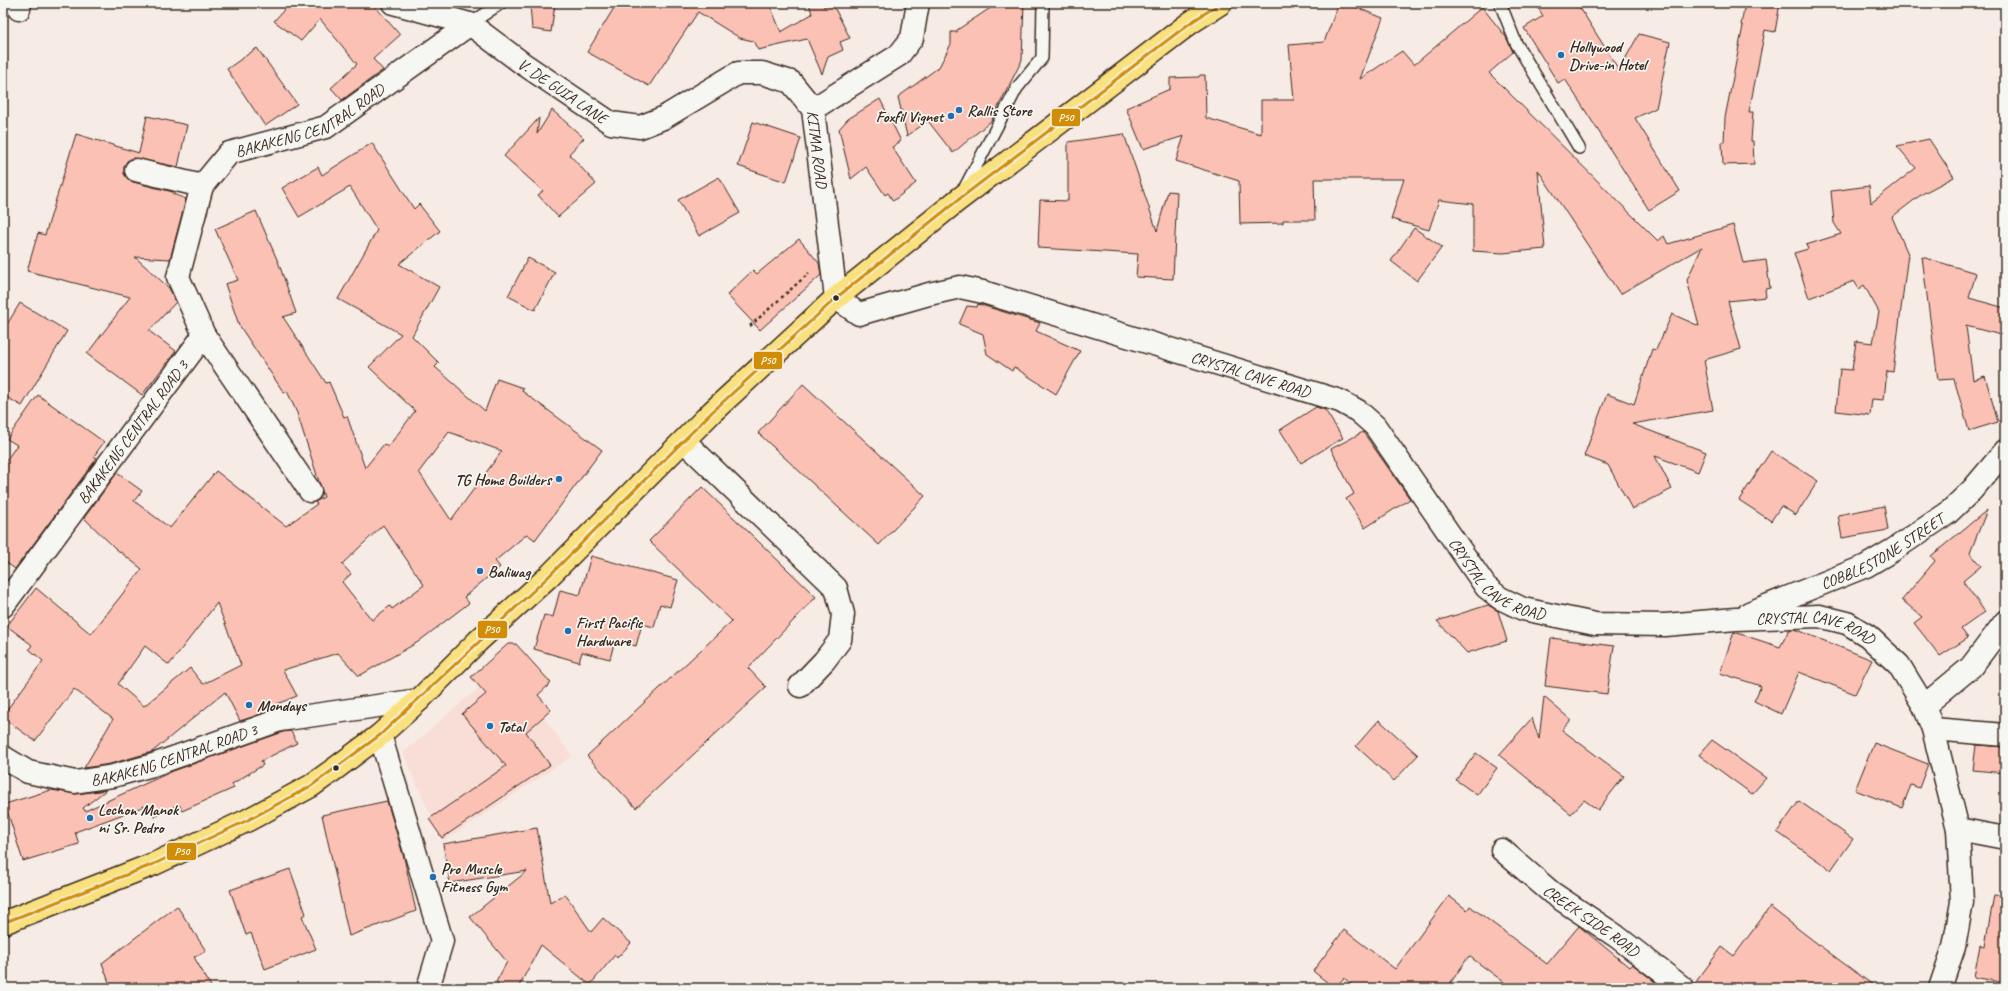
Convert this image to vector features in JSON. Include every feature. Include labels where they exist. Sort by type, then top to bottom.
[{"type":"main road","points":[[3,923],[154,864],[248,820],[311,786],[380,735],[419,700],[478,641],[548,577],[712,412],[836,298],[958,200],[1190,23],[1221,3]]},
{"type":"street","name":"V. DE GUIA LANE","points":[[393,3],[470,24],[522,63],[612,123],[640,127],[663,118],[738,73],[762,73],[792,82],[813,109]]},
{"type":"street","name":"KITMA ROAD","points":[[836,298],[813,109],[899,55],[912,38],[918,3]]},
{"type":"street","name":"BAKAKENG CENTRAL ROAD","points":[[310,492],[204,335],[178,277],[202,186],[229,152],[326,127],[470,24]]},
{"type":"street","points":[[136,170],[202,186]]},
{"type":"street","name":"CRYSTAL CAVE ROAD","points":[[836,298],[859,314],[929,294],[960,287],[967,288],[1340,401],[1358,411],[1376,426],[1486,587],[1500,598],[1523,609],[1595,624],[1665,625],[1736,619],[1819,616],[1847,623],[1868,636],[1899,665],[1924,706],[1933,729],[1958,829],[1962,902],[1954,947],[1940,988]]},
{"type":"street","name":"BAKAKENG CENTRAL ROAD 3","points":[[3,606],[204,335]]},
{"type":"street","points":[[684,440],[836,588],[843,614],[840,640],[824,661],[800,686]]},
{"type":"street","name":"COBBLESTONE STREET","points":[[1736,619],[1866,566],[1893,550],[1948,513],[1972,490],[2005,451]]},
{"type":"street","points":[[1924,706],[1971,667],[2005,622]]},
{"type":"street","name":"BAKAKENG CENTRAL ROAD 3","points":[[3,758],[28,772],[75,782],[113,776],[153,765],[280,720],[419,700]]},
{"type":"street","points":[[1933,729],[2005,735]]},
{"type":"street","points":[[380,735],[442,941],[428,988]]},
{"type":"street","points":[[1958,829],[2005,838]]},
{"type":"street","name":"CREEK SIDE ROAD","points":[[1502,850],[1552,893],[1616,936],[1683,988]]},
{"type":"lane","points":[[470,24],[501,3]]},
{"type":"lane","points":[[958,200],[1017,88],[1042,58],[1043,3]]},
{"type":"lane","points":[[1500,3],[1516,43],[1579,148]]},
{"type":"path","points":[[750,326],[812,271]]},
{"type":"shaded area","points":[[505,665],[572,756],[443,842],[403,753]]},
{"type":"building","points":[[290,3],[372,3],[400,35],[373,59],[383,70],[342,100],[331,88],[357,64],[320,19],[301,41],[274,21]]},
{"type":"building","points":[[617,3],[769,3],[781,32],[812,14],[809,3],[822,3],[824,7],[832,3],[850,38],[840,42],[843,50],[828,57],[822,74],[807,39],[758,50],[753,41],[740,38],[698,12],[649,86],[587,52]]},
{"type":"building","points":[[998,3],[1024,3],[1022,60],[991,121],[953,153],[928,121],[907,136],[898,97],[939,67],[951,44],[951,32],[957,32],[957,30]]},
{"type":"building","points":[[1339,3],[1345,3],[1383,18],[1360,79],[1402,51],[1414,65],[1482,7],[1506,37],[1513,52],[1489,73],[1658,241],[1664,236],[1668,244],[1733,225],[1743,263],[1766,260],[1770,288],[1765,289],[1766,297],[1728,301],[1741,349],[1704,360],[1713,410],[1632,424],[1706,452],[1698,472],[1655,456],[1672,489],[1632,509],[1608,465],[1584,456],[1607,394],[1634,404],[1652,349],[1656,350],[1672,314],[1699,326],[1687,280],[1702,247],[1620,294],[1538,170],[1545,249],[1503,253],[1473,251],[1473,204],[1439,200],[1429,230],[1391,219],[1404,179],[1314,179],[1315,220],[1283,220],[1283,223],[1240,224],[1239,181],[1176,161],[1184,136],[1143,149],[1126,108],[1170,89],[1170,78],[1199,77],[1200,75],[1205,75],[1206,118],[1261,134],[1261,100],[1294,100],[1289,45],[1324,42]]},
{"type":"building","points":[[1535,3],[1577,3],[1619,70],[1639,34],[1670,42],[1656,108],[1635,118],[1680,191],[1649,210],[1565,79],[1558,83],[1524,28],[1543,16]]},
{"type":"building","points":[[1745,3],[1780,3],[1775,32],[1765,30],[1749,112],[1753,112],[1751,141],[1753,141],[1754,164],[1723,165],[1722,142],[1724,142],[1725,118],[1743,26],[1741,25]]},
{"type":"building","points":[[555,4],[551,32],[532,29],[530,5]]},
{"type":"building","points":[[257,48],[297,104],[265,126],[227,69]]},
{"type":"building","points":[[880,99],[901,141],[892,147],[916,183],[893,201],[888,193],[885,195],[866,167],[851,179],[839,129],[848,119]]},
{"type":"building","points":[[552,110],[584,138],[569,154],[596,184],[558,217],[538,195],[543,191],[504,156],[539,118],[537,134]]},
{"type":"building","points":[[147,116],[187,125],[178,167],[133,158],[127,161],[124,167],[124,174],[133,182],[173,192],[173,194],[186,199],[170,259],[135,257],[169,288],[176,302],[149,331],[176,351],[142,395],[87,354],[130,297],[27,271],[38,233],[45,235],[76,134],[139,153]]},
{"type":"building","points":[[753,122],[801,138],[786,182],[738,166]]},
{"type":"building","points":[[1124,134],[1157,231],[1168,191],[1177,192],[1173,279],[1136,277],[1138,254],[1038,248],[1040,200],[1068,201],[1068,142]]},
{"type":"building","points":[[1929,139],[1954,177],[1922,194],[1892,217],[1908,254],[1893,372],[1887,371],[1884,400],[1872,399],[1870,415],[1836,411],[1840,369],[1852,370],[1856,341],[1873,343],[1879,312],[1864,285],[1859,289],[1854,281],[1809,298],[1794,253],[1808,249],[1806,245],[1841,234],[1834,223],[1831,191],[1869,186],[1871,203],[1916,168],[1897,146]]},
{"type":"building","points":[[372,143],[414,209],[419,204],[440,231],[399,264],[439,287],[412,336],[439,363],[435,367],[485,411],[497,379],[523,388],[522,391],[602,450],[535,540],[527,534],[495,561],[500,567],[464,597],[469,603],[418,642],[359,676],[338,653],[283,670],[297,696],[277,704],[279,708],[240,721],[225,692],[152,752],[110,764],[84,768],[113,719],[74,689],[35,741],[3,718],[3,715],[43,661],[29,649],[32,645],[7,626],[36,588],[91,634],[142,569],[115,548],[84,518],[117,473],[142,491],[134,501],[170,528],[216,471],[286,526],[317,504],[315,502],[324,497],[297,413],[287,391],[284,393],[239,325],[225,284],[238,280],[215,229],[256,211],[279,264],[296,313],[283,317],[326,383],[329,382],[344,417],[347,416],[365,468],[384,444],[388,447],[415,411],[369,367],[401,334],[338,299],[377,230],[350,187],[299,217],[282,188],[318,167],[322,175]],"holes":[[[449,432],[502,451],[451,520],[419,472]],[[383,525],[424,585],[392,609],[390,606],[372,620],[342,582],[351,574],[342,564]],[[217,603],[241,665],[203,684],[190,668],[144,706],[118,684],[145,646],[169,665]]]},
{"type":"building","points":[[719,177],[740,213],[699,236],[678,200]]},
{"type":"building","points":[[1414,228],[1442,247],[1417,281],[1391,261]]},
{"type":"building","points":[[799,239],[819,263],[821,275],[760,330],[727,295],[753,270],[757,274]]},
{"type":"building","points":[[1922,257],[1976,273],[1969,298],[2005,308],[2005,336],[1966,326],[1973,380],[1985,376],[1998,422],[1969,431],[1954,379],[1938,380]]},
{"type":"building","points":[[528,258],[555,272],[535,310],[508,296]]},
{"type":"building","points":[[20,303],[67,331],[22,406],[3,395],[3,331]]},
{"type":"building","points":[[978,304],[1040,323],[1036,331],[1080,351],[1056,394],[1014,367],[1012,371],[987,354],[983,334],[959,324],[967,306],[977,307]]},
{"type":"building","points":[[803,384],[925,496],[879,545],[758,433]]},
{"type":"building","points":[[38,395],[104,442],[94,456],[97,458],[15,569],[3,560],[3,465],[17,445],[7,439]]},
{"type":"building","points":[[1316,407],[1325,410],[1343,438],[1301,463],[1280,430]]},
{"type":"building","points":[[1363,432],[1410,499],[1365,528],[1346,499],[1354,494],[1331,449]]},
{"type":"building","points":[[1771,451],[1818,481],[1796,515],[1781,506],[1771,521],[1739,500]]},
{"type":"building","points":[[702,487],[816,597],[748,668],[766,687],[636,808],[587,756],[732,621],[649,541]]},
{"type":"building","points":[[1884,506],[1888,530],[1842,538],[1838,515]]},
{"type":"building","points":[[1987,510],[1970,553],[1981,566],[1963,581],[1985,612],[1961,629],[1968,638],[1940,656],[1914,623],[1922,617],[1902,600],[1935,561],[1931,556]]},
{"type":"building","points":[[591,556],[678,580],[670,607],[660,604],[654,627],[642,624],[636,646],[615,640],[610,659],[582,652],[579,662],[534,649],[544,615],[553,617],[560,590],[580,595]]},
{"type":"building","points":[[1488,605],[1498,611],[1507,641],[1467,653],[1437,621]]},
{"type":"building","points":[[1795,629],[1872,660],[1855,694],[1799,672],[1781,714],[1754,701],[1761,686],[1720,673],[1734,632],[1780,647],[1789,630]]},
{"type":"building","points":[[1551,638],[1614,646],[1607,694],[1545,686]]},
{"type":"building","points":[[508,644],[516,644],[551,683],[538,695],[551,710],[526,732],[550,765],[442,838],[429,819],[506,766],[462,714],[486,694],[471,677]]},
{"type":"building","points":[[1544,697],[1571,720],[1562,730],[1624,776],[1598,810],[1584,800],[1571,814],[1499,755],[1532,718],[1539,739]]},
{"type":"building","points":[[1379,720],[1418,755],[1394,781],[1356,746]]},
{"type":"building","points":[[291,731],[297,743],[261,761],[263,765],[232,784],[234,788],[182,811],[179,804],[154,817],[148,805],[75,832],[79,844],[23,861],[5,804],[51,790],[77,794],[106,790],[83,808],[85,811],[173,771],[283,732]]},
{"type":"building","points":[[1712,740],[1766,778],[1752,794],[1699,755]]},
{"type":"building","points":[[1874,743],[1928,764],[1919,788],[1911,785],[1902,808],[1855,790]]},
{"type":"building","points":[[1976,745],[2005,747],[2005,773],[1973,770]]},
{"type":"building","points":[[1476,753],[1497,768],[1477,795],[1456,780]]},
{"type":"building","points":[[387,801],[404,858],[416,911],[349,936],[322,815]]},
{"type":"building","points":[[1799,801],[1853,839],[1831,870],[1777,832]]},
{"type":"building","points":[[537,828],[550,903],[565,894],[591,932],[603,918],[631,943],[617,958],[615,955],[590,985],[541,945],[518,988],[508,988],[496,982],[507,962],[470,917],[527,871],[450,883],[443,844]]},
{"type":"building","points":[[290,869],[306,914],[302,916],[316,949],[265,969],[251,933],[246,935],[230,890]]},
{"type":"building","points":[[1994,895],[2005,896],[2005,983],[1974,977],[1980,945],[1985,946]]},
{"type":"building","points":[[1449,896],[1467,910],[1470,906],[1547,964],[1579,926],[1629,967],[1632,964],[1663,988],[1512,988],[1469,956],[1447,988],[1356,988],[1344,978],[1334,988],[1313,971],[1344,930],[1395,969]]},
{"type":"building","points":[[177,906],[206,951],[194,957],[212,988],[111,988],[102,963]]},
{"type":"building","points":[[1770,907],[1877,988],[1695,988],[1695,983],[1722,947],[1734,956]]},
{"type":"transit line","name":"P50","points":[[3,923],[154,864],[248,820],[311,786],[380,735],[548,577],[712,412],[836,298],[958,200],[1190,23],[1221,3]]},
{"type":"place","name":"Hollywood Drive-in Hotel","points":[[1561,55]]},
{"type":"place","name":"Rallis Store","points":[[959,110]]},
{"type":"place","name":"Foxfil Vignet","points":[[951,116]]},
{"type":"place","name":"TG Home Builders","points":[[559,479]]},
{"type":"place","name":"Baliwag","points":[[480,571]]},
{"type":"place","name":"First Pacific Hardware","points":[[568,631]]},
{"type":"place","name":"Mondays","points":[[249,705]]},
{"type":"place","name":"Total","points":[[490,726]]},
{"type":"place","name":"Lechon Manok ni Sr. Pedro","points":[[90,818]]},
{"type":"place","name":"Pro Muscle Fitness Gym","points":[[433,877]]}]
